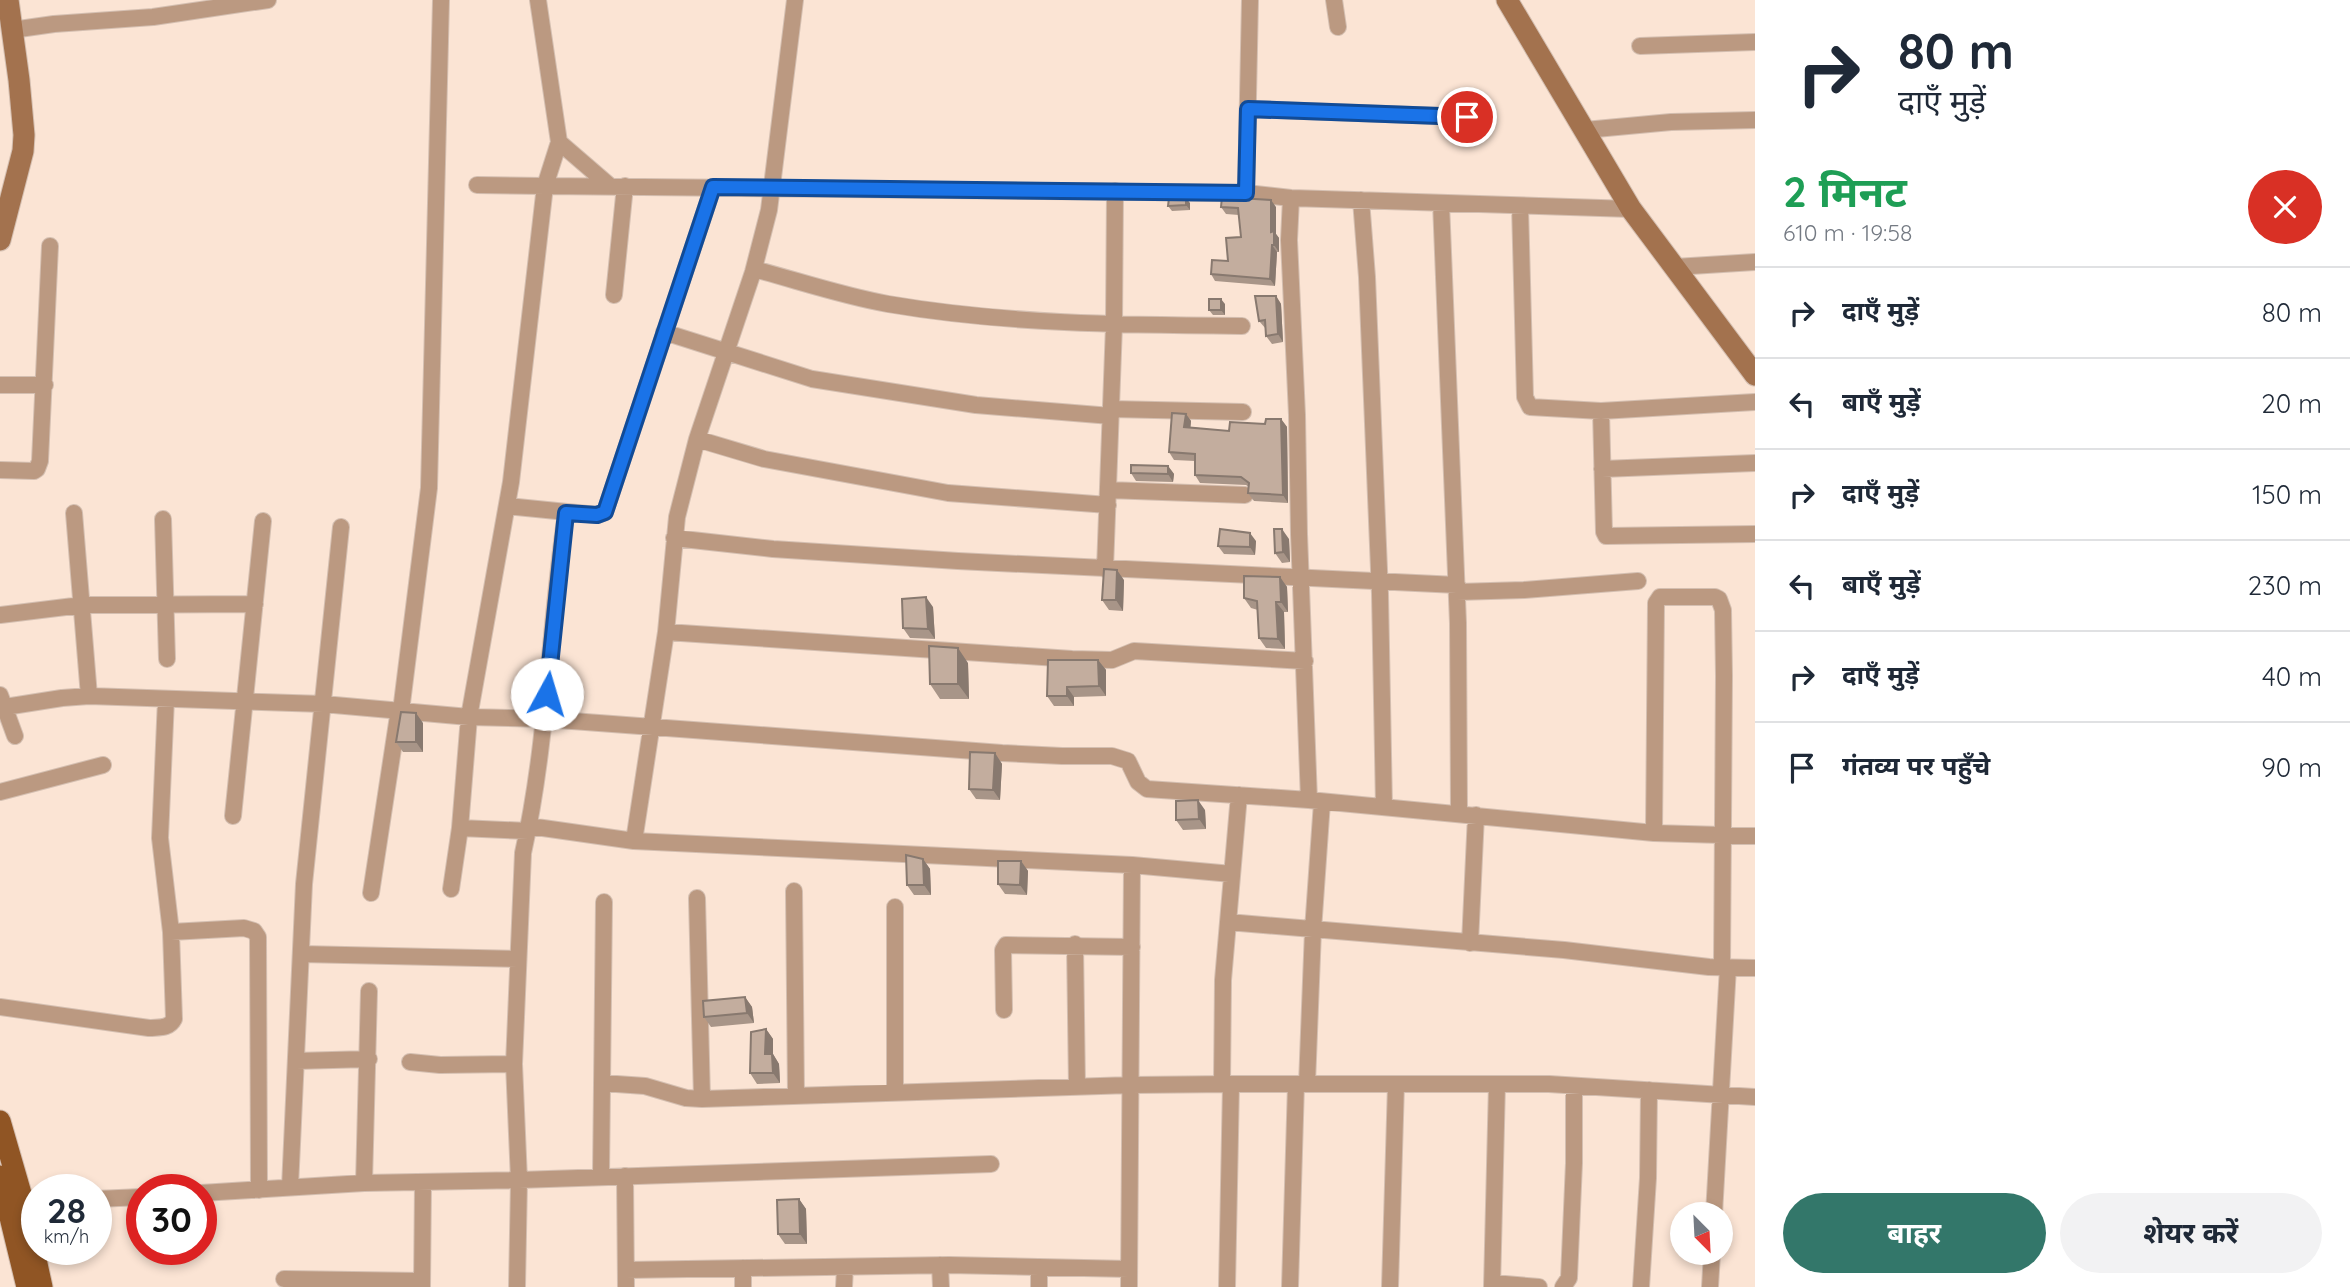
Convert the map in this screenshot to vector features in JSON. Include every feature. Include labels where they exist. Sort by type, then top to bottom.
[{"type":"main road","points":[[0,1121],[21,1197]]},
{"type":"main road","points":[[0,1176],[21,1202]]},
{"type":"main road","points":[[21,1215],[16,1242],[27,1287]]},
{"type":"main road","points":[[16,1242],[42,1287]]},
{"type":"street","points":[[0,240],[23,150],[24,135],[8,0]]},
{"type":"street","points":[[12,30],[54,24],[153,17],[268,0]]},
{"type":"street","points":[[371,893],[381,819],[401,711],[429,488],[440,0]]},
{"type":"street","points":[[452,889],[469,717],[507,506],[545,186],[559,142],[538,0]]},
{"type":"street","points":[[634,841],[666,632],[674,538],[685,480],[754,269],[769,210],[795,0]]},
{"type":"street","points":[[1246,193],[1251,0]]},
{"type":"street","points":[[1334,0],[1338,27]]},
{"type":"street","points":[[1507,0],[1632,209],[1755,375]]},
{"type":"street","points":[[1640,46],[1755,42]]},
{"type":"street","points":[[1248,109],[1467,117]]},
{"type":"street","points":[[1585,130],[1671,122],[1755,120]]},
{"type":"street","points":[[559,142],[617,186]]},
{"type":"street","points":[[477,185],[1246,193],[1361,201],[1632,209]]},
{"type":"street","points":[[614,295],[617,186]]},
{"type":"street","points":[[507,506],[597,515],[605,512],[713,187]]},
{"type":"street","points":[[1105,569],[1114,325],[1115,191]]},
{"type":"street","points":[[1290,1287],[1313,930],[1316,801],[1301,578],[1289,240],[1291,198]]},
{"type":"street","points":[[1361,201],[1367,277],[1379,582],[1384,807]]},
{"type":"street","points":[[1441,203],[1457,588],[1459,813]]},
{"type":"street","points":[[1520,206],[1527,404],[1536,408],[1601,411],[1755,402]]},
{"type":"street","points":[[0,470],[29,471],[39,467],[50,246]]},
{"type":"street","points":[[1675,267],[1755,262]]},
{"type":"street","points":[[754,269],[887,303],[991,317],[1114,325],[1242,326]]},
{"type":"street","points":[[664,331],[812,379],[976,405],[1111,412],[1243,412]]},
{"type":"street","points":[[0,384],[45,385]]},
{"type":"street","points":[[1601,411],[1606,536],[1755,534]]},
{"type":"street","points":[[697,439],[764,459],[948,493],[1108,498],[1245,495]]},
{"type":"street","points":[[1602,469],[1755,463]]},
{"type":"street","points":[[74,513],[89,696]]},
{"type":"street","points":[[517,1287],[519,1181],[514,1064],[523,853],[545,719],[566,513]]},
{"type":"street","points":[[163,519],[167,659]]},
{"type":"street","points":[[233,816],[263,521]]},
{"type":"street","points":[[290,1187],[304,884],[341,527]]},
{"type":"street","points":[[674,538],[787,550],[1457,588],[1524,590],[1638,581]]},
{"type":"street","points":[[1654,833],[1656,603],[1660,597],[1715,597],[1721,603],[1723,624],[1721,835],[1725,967],[1722,1095],[1715,1202]]},
{"type":"street","points":[[0,615],[82,605],[255,604]]},
{"type":"street","points":[[666,632],[1072,659],[1112,660],[1134,651],[1305,662]]},
{"type":"street","points":[[15,736],[2,701],[89,696],[323,704],[469,717],[545,719],[1038,755],[1112,756],[1128,761],[1138,782],[1147,789],[1459,813],[1654,833],[1755,836]]},
{"type":"street","points":[[0,1007],[149,1027],[169,1026],[174,1019],[171,932],[160,838],[166,699]]},
{"type":"street","points":[[0,792],[103,765]]},
{"type":"street","points":[[1227,1287],[1227,1084],[1223,980],[1239,795]]},
{"type":"street","points":[[1470,943],[1476,815]]},
{"type":"street","points":[[460,828],[529,829],[634,841],[1132,865],[1232,874]]},
{"type":"street","points":[[1129,1287],[1132,865]]},
{"type":"street","points":[[794,891],[796,1096]]},
{"type":"street","points":[[696,898],[702,1099]]},
{"type":"street","points":[[601,1177],[604,902]]},
{"type":"street","points":[[895,908],[895,1093]]},
{"type":"street","points":[[1228,922],[1755,968]]},
{"type":"street","points":[[171,932],[244,928],[254,931],[258,937],[259,1189]]},
{"type":"street","points":[[1004,1010],[1004,947],[1012,944],[1075,944],[1132,947]]},
{"type":"street","points":[[1075,944],[1077,1087]]},
{"type":"street","points":[[301,954],[517,959]]},
{"type":"street","points":[[365,1183],[369,991]]},
{"type":"street","points":[[296,1061],[369,1059]]},
{"type":"street","points":[[410,1062],[440,1065],[514,1064]]},
{"type":"street","points":[[602,1083],[645,1086],[686,1098],[702,1099],[1227,1084],[1497,1084],[1755,1097]]},
{"type":"street","points":[[1390,1287],[1396,1084]]},
{"type":"street","points":[[1497,1084],[1492,1285],[1539,1287]]},
{"type":"street","points":[[1563,1287],[1567,1283],[1570,1265],[1574,1086]]},
{"type":"street","points":[[1641,1287],[1648,1178],[1649,1090]]},
{"type":"street","points":[[217,1192],[365,1183],[519,1181],[991,1164]]},
{"type":"street","points":[[625,1176],[626,1287]]},
{"type":"street","points":[[284,1279],[422,1284],[423,1182]]},
{"type":"street","points":[[626,1270],[940,1265],[1129,1269]]},
{"type":"street","points":[[940,1265],[940,1287]]},
{"type":"street","points":[[1710,1287],[1711,1265]]},
{"type":"street","points":[[844,1287],[845,1267]]},
{"type":"street","points":[[1039,1267],[1039,1287]]},
{"type":"street","points":[[743,1268],[743,1287]]},
{"type":"building","points":[[1222,197],[1271,200],[1271,232],[1274,231],[1274,245],[1270,279],[1211,274],[1212,260],[1228,261],[1226,238],[1241,237],[1238,208],[1221,207]]},
{"type":"building","points":[[1169,198],[1186,198],[1186,205],[1168,206]]},
{"type":"building","points":[[1255,296],[1276,296],[1278,334],[1266,336],[1265,320],[1259,321]]},
{"type":"building","points":[[1209,299],[1221,299],[1221,310],[1209,310]]},
{"type":"building","points":[[1172,413],[1186,414],[1184,427],[1229,431],[1230,422],[1265,424],[1266,419],[1281,419],[1283,495],[1248,493],[1249,483],[1241,477],[1195,475],[1195,454],[1169,452]]},
{"type":"building","points":[[1131,465],[1168,466],[1168,474],[1131,473]]},
{"type":"building","points":[[1220,529],[1250,533],[1250,547],[1218,546]]},
{"type":"building","points":[[1274,529],[1282,529],[1283,552],[1275,553]]},
{"type":"building","points":[[1104,569],[1117,570],[1116,600],[1102,600]]},
{"type":"building","points":[[1244,576],[1280,577],[1281,602],[1276,602],[1278,639],[1259,638],[1257,601],[1244,598]]},
{"type":"building","points":[[926,597],[928,629],[903,628],[902,599]]},
{"type":"building","points":[[929,646],[958,648],[958,684],[930,684]]},
{"type":"building","points":[[1048,660],[1098,660],[1099,686],[1067,687],[1067,696],[1047,696]]},
{"type":"building","points":[[401,712],[416,713],[416,742],[396,742]]},
{"type":"building","points":[[970,752],[995,753],[993,790],[969,789]]},
{"type":"building","points":[[1198,800],[1199,819],[1176,820],[1176,801]]},
{"type":"building","points":[[906,855],[923,859],[924,885],[907,885]]},
{"type":"building","points":[[998,861],[1021,861],[1020,885],[998,884]]},
{"type":"building","points":[[745,997],[747,1013],[704,1017],[703,1001]]},
{"type":"building","points":[[766,1029],[765,1054],[772,1054],[773,1073],[750,1073],[751,1032]]},
{"type":"building","points":[[799,1199],[800,1234],[778,1234],[777,1200]]},
{"type":"route","points":[[547,694],[566,513],[601,515],[605,512],[713,187],[1246,193],[1248,109],[1467,117]]}]
